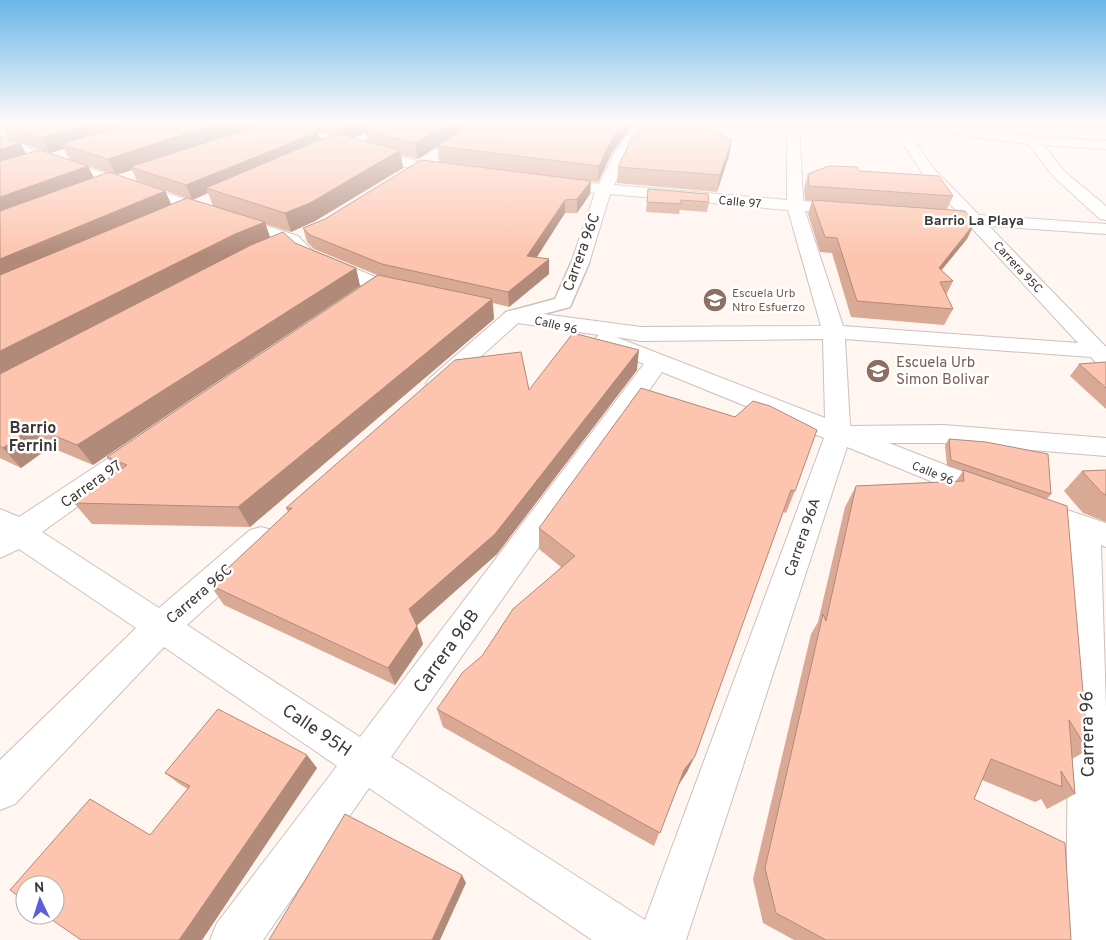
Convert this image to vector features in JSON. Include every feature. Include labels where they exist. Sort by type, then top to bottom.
[{"type":"street","points":[[81,167],[127,178],[184,211],[299,237]]},
{"type":"street","points":[[396,181],[420,167]]},
{"type":"street","points":[[428,167],[469,172]]},
{"type":"street","name":"Carrera 96C","points":[[416,402],[499,313],[563,303],[580,263],[603,189],[615,167]]},
{"type":"street","name":"Carrera 96A","points":[[662,940],[838,435],[834,332],[795,206],[794,167]]},
{"type":"street","name":"Carrera 95C","points":[[925,167],[1101,355]]},
{"type":"street","points":[[1053,167],[1106,215]]},
{"type":"street","points":[[91,191],[127,178]]},
{"type":"street","name":"Calle 97","points":[[536,180],[603,189],[864,212]]},
{"type":"street","points":[[184,211],[219,196]]},
{"type":"street","points":[[914,216],[1106,229]]},
{"type":"street","points":[[266,251],[299,237]]},
{"type":"street","points":[[299,237],[307,255],[379,285],[427,296]]},
{"type":"street","points":[[354,302],[379,285]]},
{"type":"street","points":[[499,313],[641,334],[834,332],[1101,355]]},
{"type":"street","name":"Calle 96","points":[[499,313],[577,329],[838,435],[1009,502],[1095,532]]},
{"type":"street","name":"Carrera 96B","points":[[234,940],[658,362]]},
{"type":"street","name":"Carrera 97","points":[[7,533],[166,431]]},
{"type":"street","points":[[838,435],[944,434],[1106,447]]},
{"type":"street","name":"Carrera 96C","points":[[0,789],[162,627],[281,521]]},
{"type":"street","name":"Carrera 96","points":[[1090,940],[1095,532]]},
{"type":"street","name":"Calle 95H","points":[[7,533],[162,627],[633,940]]},
{"type":"building","points":[[0,167],[86,167],[0,197]]},
{"type":"building","points":[[130,167],[231,167],[186,185]]},
{"type":"building","points":[[256,167],[371,167],[310,203],[285,213],[206,188]]},
{"type":"building","points":[[410,167],[477,167],[591,181],[577,199],[565,200],[527,256],[549,259],[508,292],[382,264],[310,235],[303,228],[325,219]]},
{"type":"building","points":[[618,167],[723,167],[720,175]]},
{"type":"building","points":[[827,167],[853,167],[857,167],[859,171],[939,176],[953,196],[809,186],[808,174]]},
{"type":"building","points":[[109,172],[165,191],[0,259],[0,211]]},
{"type":"building","points":[[648,189],[708,194],[709,202],[681,200],[681,204],[647,202]]},
{"type":"building","points":[[187,198],[265,222],[235,234],[0,351],[0,275]]},
{"type":"building","points":[[812,200],[965,211],[974,224],[939,268],[953,281],[940,282],[953,309],[857,301],[837,238],[825,237]]},
{"type":"building","points":[[283,232],[295,243],[356,268],[77,445],[33,427],[3,448],[0,446],[0,374],[251,245]]},
{"type":"building","points":[[378,275],[492,299],[238,507],[74,503],[127,465],[107,457]]},
{"type":"building","points":[[573,333],[639,350],[495,534],[409,609],[417,626],[388,668],[210,585],[292,508],[286,508],[455,360],[521,352],[529,390]]},
{"type":"building","points":[[1106,362],[1106,388],[1079,364]]},
{"type":"building","points":[[641,388],[735,417],[753,401],[770,406],[817,430],[795,491],[791,490],[695,756],[684,770],[660,833],[437,709],[463,672],[482,656],[513,609],[575,556],[539,528]]},
{"type":"building","points":[[949,439],[986,442],[1048,454],[1051,494],[951,460]]},
{"type":"building","points":[[963,470],[1067,506],[1088,750],[1069,720],[1075,794],[1061,771],[1062,787],[991,759],[974,799],[1065,843],[1071,940],[826,940],[776,913],[765,868],[823,614],[826,621],[856,486],[964,481]]},
{"type":"building","points":[[1106,470],[1106,495],[1082,471]]},
{"type":"building","points":[[218,709],[307,755],[179,940],[81,940],[59,925],[65,925],[65,875],[23,875],[90,799],[150,835],[190,786],[165,773]]},
{"type":"building","points":[[345,814],[462,875],[432,940],[269,940]]},
{"type":"building","points":[[15,884],[15,894],[10,890]]},
{"type":"place","name":"Escuela Urb Ntro Esfuerzo","points":[[715,300]]},
{"type":"place","name":"Escuela Urb Simon Bolivar","points":[[878,371]]},
{"type":"district","name":"Barrio La Playa","points":[[974,220]]},
{"type":"district","name":"Barrio Ferrini","points":[[33,436]]}]
